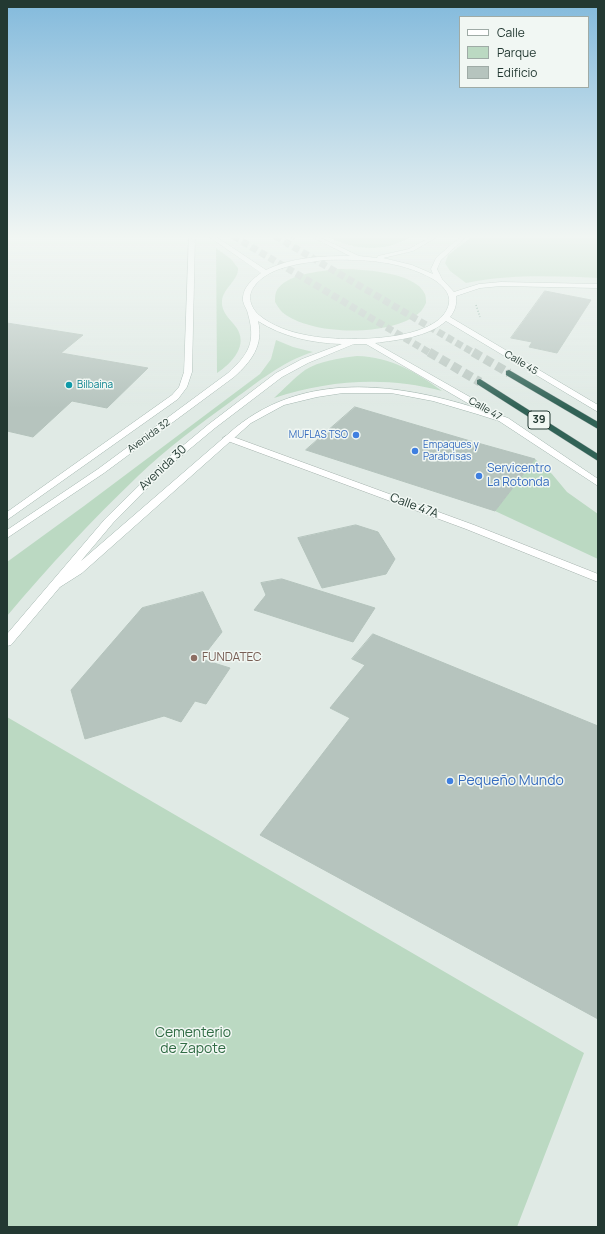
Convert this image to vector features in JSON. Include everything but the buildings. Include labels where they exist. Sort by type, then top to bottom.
[{"type":"highway","name":"39","points":[[509,373],[598,426]]},
{"type":"highway","name":"39","points":[[480,382],[598,458]]},
{"type":"main road","points":[[7,517],[174,397],[183,388],[188,372],[190,343],[190,294]]},
{"type":"main road","name":"Avenida 32","points":[[7,535],[101,472],[231,375],[249,358],[253,351],[257,326],[246,303],[246,294]]},
{"type":"main road","points":[[252,314],[266,324],[287,333],[313,339],[368,342],[406,336],[423,331],[445,317],[451,310],[453,303],[452,295],[456,294]]},
{"type":"main road","name":"Calle 45","points":[[445,317],[598,409]]},
{"type":"main road","name":"Avenida 30","points":[[7,642],[109,521],[164,465],[212,426],[292,368],[324,353],[357,342]]},
{"type":"main road","name":"Calle 47","points":[[368,342],[505,420],[598,484]]},
{"type":"main road","points":[[56,584],[78,570],[228,438],[270,407],[310,396],[351,390],[397,390],[422,394],[505,420]]},
{"type":"main road","name":"Calle 47A","points":[[228,438],[477,530],[598,578]]},
{"type":"green space","points":[[216,294],[224,294],[222,301],[224,312],[236,327],[240,334],[241,340],[240,347],[233,359],[217,373]]},
{"type":"green space","points":[[276,294],[425,294],[426,303],[420,312],[406,321],[371,330],[350,330],[311,326],[295,320],[282,312],[275,302]]},
{"type":"green space","points":[[276,340],[293,347],[313,352],[281,366],[196,427],[160,456],[87,527],[7,616],[7,562],[260,374],[271,359]]},
{"type":"green space","points":[[357,356],[381,359],[402,367],[423,378],[442,391],[400,383],[358,382],[316,387],[274,398],[305,370],[330,360]]},
{"type":"green space","points":[[535,459],[552,474],[567,492],[598,514],[598,559],[495,511]]},
{"type":"green space","name":"Cementerio de Zapote","points":[[7,717],[584,1053],[517,1227],[7,1227]]},
{"type":"tunnel","points":[[330,294],[430,353]]},
{"type":"tunnel","points":[[373,294],[474,353]]},
{"type":"tunnel","points":[[429,352],[480,382]]},
{"type":"tunnel","points":[[473,352],[509,373]]},
{"type":"place","name":"Bilbaina","points":[[69,385]]},
{"type":"place","name":"MUFLAS TSO","points":[[356,435]]},
{"type":"place","name":"Empaques y Parabrisas","points":[[415,451]]},
{"type":"place","name":"Servicentro La Rotonda","points":[[479,476]]},
{"type":"place","name":"FUNDATEC","points":[[194,658]]},
{"type":"place","name":"Pequeño Mundo","points":[[450,781]]}]
